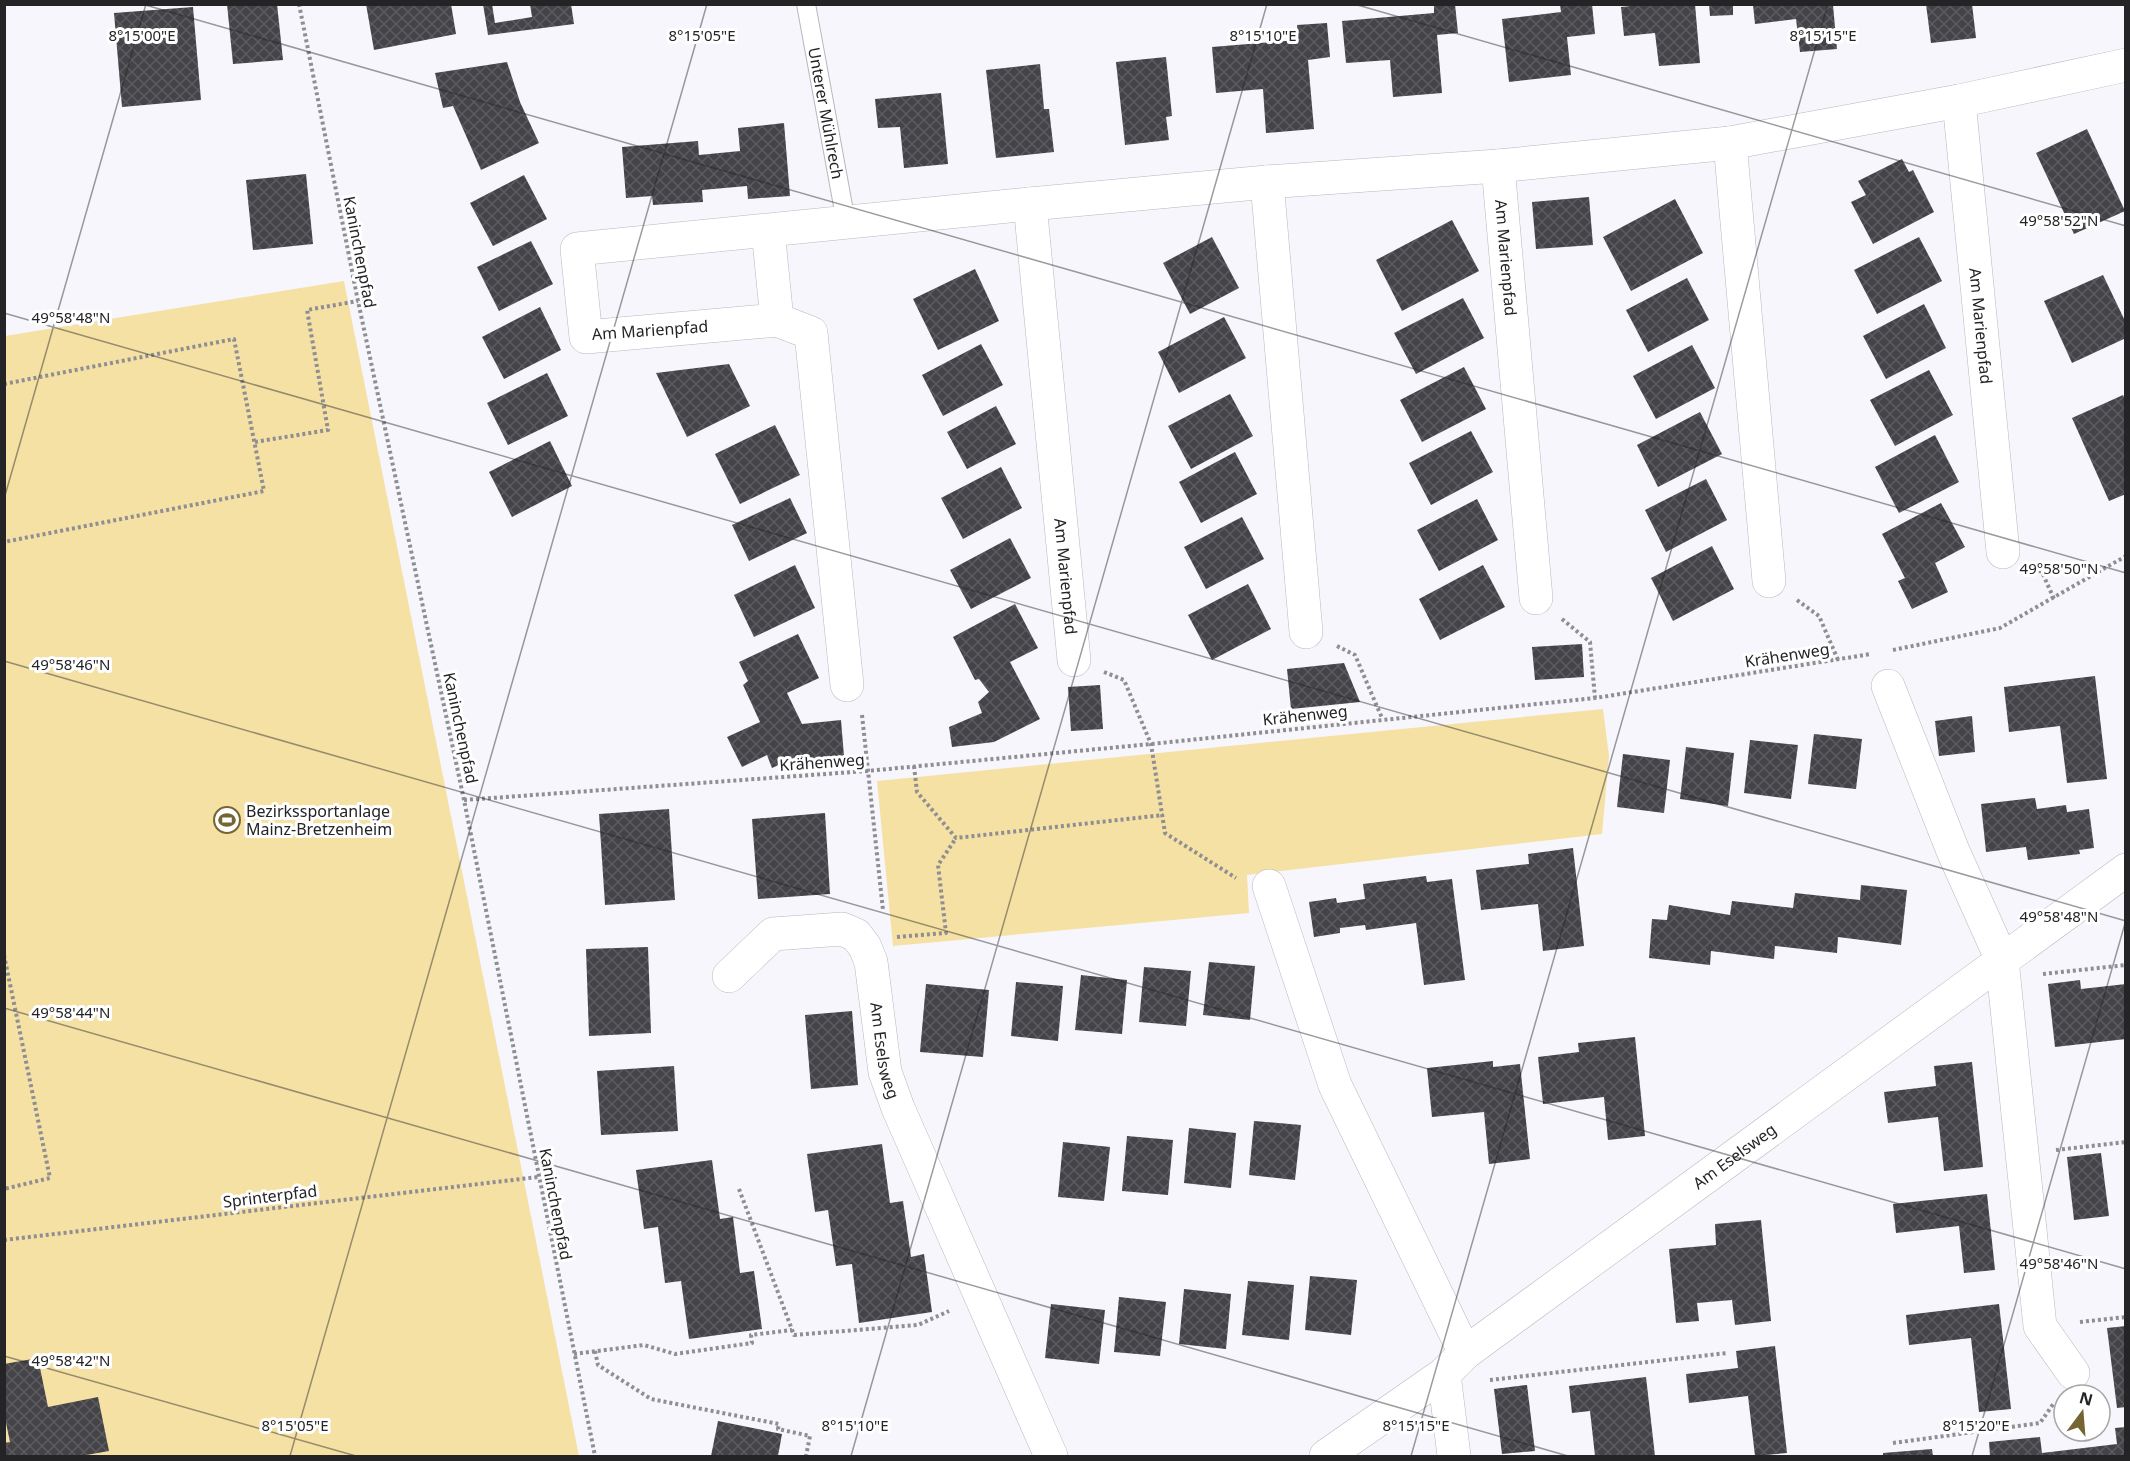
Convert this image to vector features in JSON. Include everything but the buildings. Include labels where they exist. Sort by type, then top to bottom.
[{"type":"street","name":"Am Marienpfad","points":[[847,684],[811,333],[777,320],[586,338],[577,249],[1267,182],[1498,166],[1730,143],[1959,101],[2126,65]]},
{"type":"street","name":"Am Marienpfad","points":[[1959,101],[2003,552]]},
{"type":"street","points":[[1730,143],[1770,580]]},
{"type":"street","name":"Am Marienpfad","points":[[1498,166],[1536,598]]},
{"type":"street","points":[[1267,182],[1306,632]]},
{"type":"street","name":"Am Marienpfad","points":[[1030,204],[1074,660]]},
{"type":"street","points":[[768,230],[777,320]]},
{"type":"street","points":[[1888,687],[2003,969],[2040,1326],[2073,1373]]},
{"type":"street","name":"Am Eselsweg","points":[[1326,1456],[2003,969],[2126,870]]},
{"type":"street","points":[[1269,886],[1335,1085],[1455,1363],[1454,1456]]},
{"type":"street","name":"Am Eselsweg","points":[[729,976],[773,934],[842,929],[856,935],[861,941],[870,962],[885,1072],[898,1108],[1051,1456]]},
{"type":"lane","name":"Unterer Mühlrech","points":[[806,4],[846,222]]},
{"type":"path","name":"Kaninchenpfad","points":[[299,4],[358,302],[464,800],[595,1456]]},
{"type":"path","points":[[255,442],[328,430],[307,310],[358,302]]},
{"type":"path","points":[[4,384],[234,339],[264,491],[4,542]]},
{"type":"path","points":[[1887,651],[2000,628],[2126,556]]},
{"type":"path","points":[[2042,572],[2054,599]]},
{"type":"path","points":[[1819,616],[1838,660]]},
{"type":"path","points":[[1590,642],[1595,698]]},
{"type":"path","name":"Krähenweg","points":[[464,800],[867,771],[1151,744],[1382,718],[1595,698],[1876,654]]},
{"type":"path","points":[[1355,655],[1382,718]]},
{"type":"path","points":[[1124,680],[1151,744],[1165,833],[1230,876],[1269,886]]},
{"type":"path","points":[[862,714],[884,918]]},
{"type":"path","points":[[914,766],[917,792],[956,838]]},
{"type":"path","points":[[886,938],[946,933],[938,865],[956,838],[1163,815]]},
{"type":"path","points":[[4,955],[50,1178],[4,1189]]},
{"type":"path","points":[[2003,969],[2126,965]]},
{"type":"path","points":[[2023,1154],[2126,1142]]},
{"type":"path","name":"Sprinterpfad","points":[[4,1240],[538,1177]]},
{"type":"path","points":[[739,1189],[794,1335],[918,1324],[981,1296]]},
{"type":"path","points":[[574,1354],[644,1346],[675,1354],[752,1343],[751,1335],[792,1330]]},
{"type":"path","points":[[595,1351],[598,1365],[651,1399],[779,1424],[778,1430],[810,1436],[806,1456]]},
{"type":"path","points":[[1455,1363],[1485,1380],[1727,1353]]},
{"type":"path","points":[[1893,1443],[2040,1423],[2073,1373]]},
{"type":"shaded area","name":"Bezirkssportanlage Mainz-Bretzenheim","points":[[344,281],[579,1456],[5,1456],[5,336]]},
{"type":"shaded area","points":[[1603,709],[1609,756],[1602,834],[1247,875],[1249,913],[893,946],[877,781]]},
{"type":"place","name":"Bezirkssportanlage Mainz-Bretzenheim","points":[[227,820]]}]
